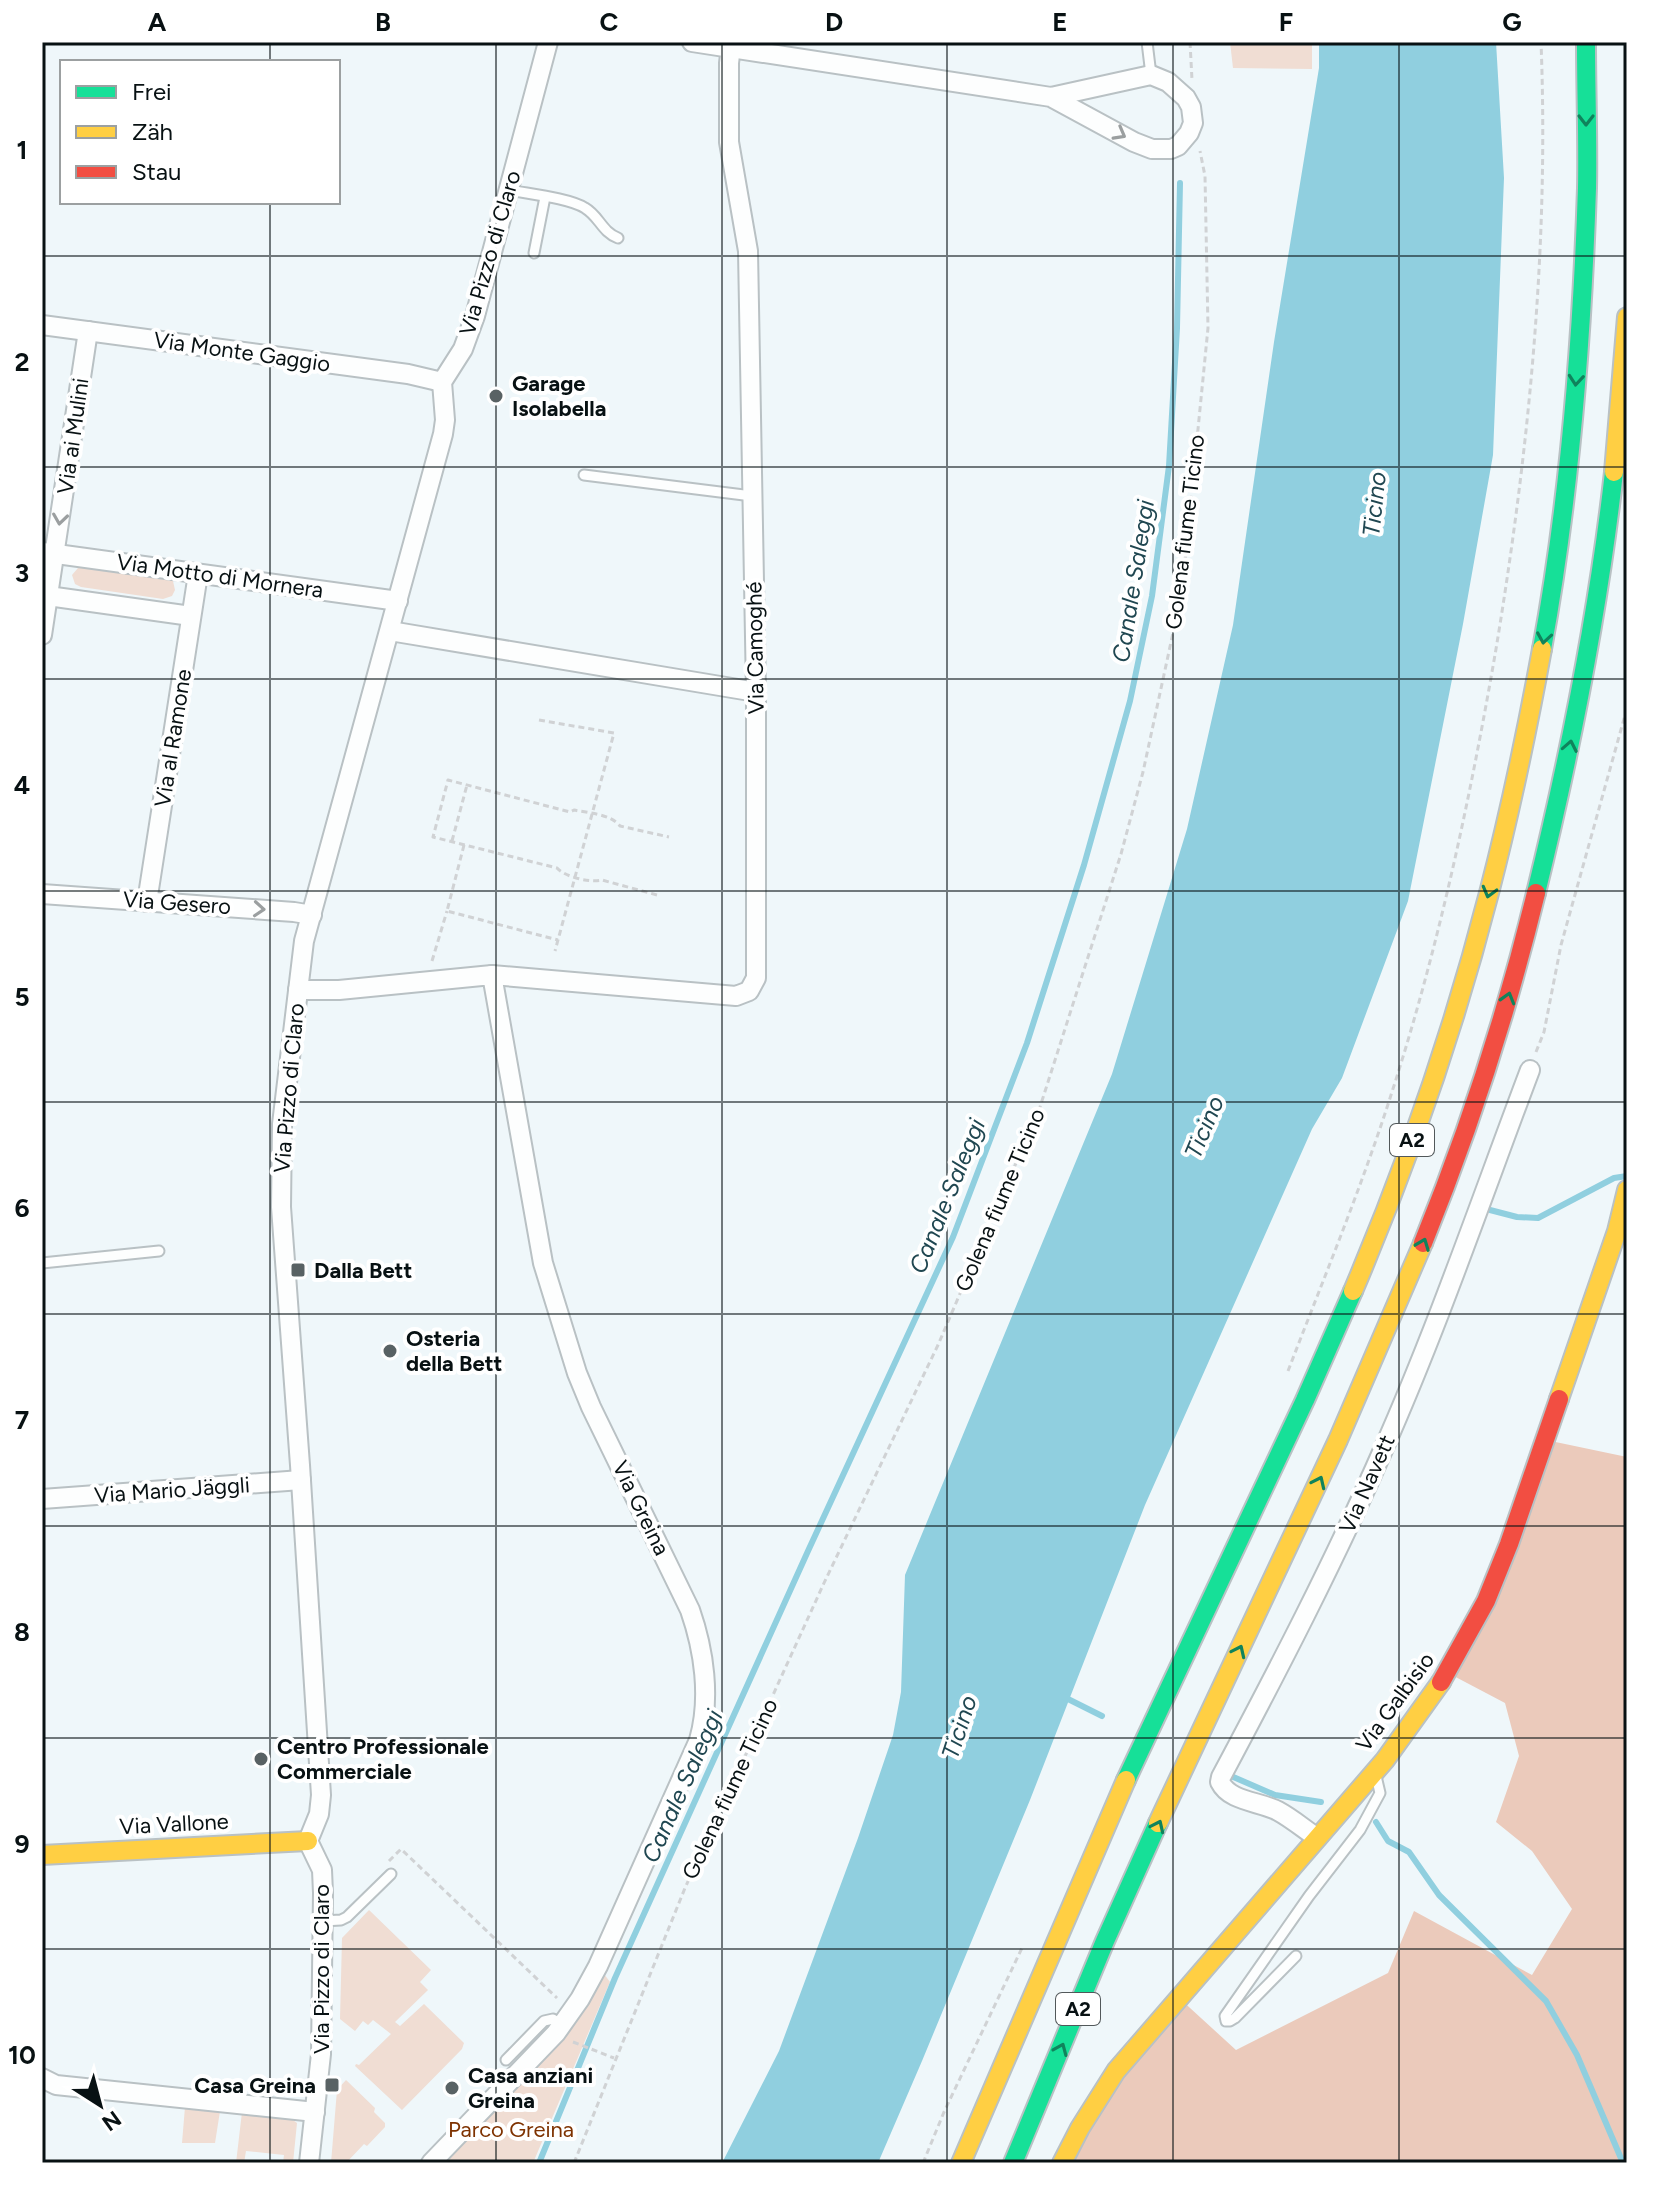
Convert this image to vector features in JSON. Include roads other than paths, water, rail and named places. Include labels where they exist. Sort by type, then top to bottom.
[{"type":"main road","name":"A2","points":[[961,2163],[1126,1780],[1347,1308],[1403,1165],[1466,973],[1518,770],[1558,548],[1576,379],[1584,262],[1586,42]]},
{"type":"main road","name":"A2","points":[[1013,2163],[1125,1896],[1383,1341],[1421,1251],[1476,1101],[1522,949],[1567,763],[1606,542],[1627,317]]},
{"type":"main road","name":"Via Galbisio","points":[[1062,2163],[1116,2071],[1375,1771],[1448,1673],[1486,1601],[1514,1529],[1617,1231],[1627,1190]]},
{"type":"main road","name":"Via Vallone","points":[[42,1855],[308,1841]]},
{"type":"main road","name":"A2","points":[[1031,2121],[1037,2151],[1032,2163]]},
{"type":"street","name":"Via Pizzo di Claro","points":[[309,2163],[321,2054],[323,1921],[322,1870],[308,1841],[318,1817],[321,1795],[281,1207],[282,1124],[304,941],[443,434],[445,406],[442,382],[463,349],[475,316],[548,42]]},
{"type":"street","points":[[692,42],[783,52],[1051,97],[1152,149],[1171,149],[1184,141],[1193,123],[1186,98],[1168,82],[1151,75],[1051,97]]},
{"type":"street","name":"Via Camoghé","points":[[492,975],[736,996],[749,991],[756,978],[756,692],[748,251],[729,142],[731,47]]},
{"type":"street","name":"Via Monte Gaggio","points":[[42,325],[408,374],[442,382]]},
{"type":"street","name":"Via ai Mulini","points":[[42,635],[48,596],[49,552],[88,331]]},
{"type":"street","name":"Via Motto di Mornera","points":[[49,552],[398,601]]},
{"type":"street","name":"Via al Ramone","points":[[147,902],[198,574]]},
{"type":"street","points":[[48,596],[191,616]]},
{"type":"street","points":[[390,631],[756,692]]},
{"type":"street","name":"Via Gesero","points":[[42,894],[312,915]]},
{"type":"street","points":[[298,990],[339,990],[492,975]]},
{"type":"street","name":"Via Greina","points":[[431,2163],[567,2018],[598,1966],[693,1754],[704,1716],[699,1643],[690,1610],[591,1407],[577,1373],[543,1263],[492,975]]},
{"type":"street","name":"Via Navett","points":[[1316,1837],[1274,1809],[1232,1795],[1220,1782],[1221,1777],[1298,1634],[1383,1450],[1530,1070]]},
{"type":"street","name":"Via Mario Jäggli","points":[[42,1499],[301,1480]]},
{"type":"street","points":[[42,2078],[56,2085],[315,2112]]},
{"type":"lane","points":[[1147,42],[1151,75]]},
{"type":"lane","points":[[508,190],[581,206],[592,213],[608,233],[618,238]]},
{"type":"lane","points":[[534,253],[545,197]]},
{"type":"lane","points":[[584,475],[752,496]]},
{"type":"lane","points":[[42,1263],[159,1251]]},
{"type":"lane","points":[[1296,1956],[1235,2018],[1226,2021],[1225,2016],[1309,1896],[1360,1830],[1380,1793],[1375,1771]]},
{"type":"lane","points":[[323,1921],[341,1920],[358,1909],[387,1872]]},
{"type":"lane","points":[[506,2060],[544,2021],[567,2018]]},
{"type":"water","name":"Ticino","points":[[1319,42],[1496,42],[1504,178],[1493,455],[1408,901],[1342,1078],[1312,1129],[1145,1505],[1030,1800],[878,2163],[722,2163],[779,2051],[858,1838],[893,1735],[901,1692],[905,1575],[1112,1074],[1187,829],[1233,625],[1274,342],[1319,68]]},
{"type":"waterway","name":"Canale Saleggi","points":[[539,2163],[615,1978],[953,1237],[1027,1043],[1084,865],[1130,701],[1152,596],[1169,466],[1177,328],[1180,183]]},
{"type":"waterway","points":[[1490,1210],[1517,1217],[1538,1218],[1614,1178],[1627,1176]]},
{"type":"waterway","points":[[1062,1696],[1102,1716]]},
{"type":"waterway","points":[[1231,1776],[1275,1795],[1321,1802]]},
{"type":"waterway","points":[[1376,1822],[1388,1841],[1409,1852],[1439,1895],[1546,2001],[1577,2055],[1623,2163]]},
{"type":"place","name":"Garage Isolabella","points":[[496,396]]},
{"type":"place","name":"Dalla Bett","points":[[298,1270]]},
{"type":"place","name":"Osteria della Bett","points":[[390,1351]]},
{"type":"place","name":"Centro Professionale Commerciale","points":[[261,1759]]},
{"type":"place","name":"Casa Greina","points":[[332,2085]]},
{"type":"place","name":"Casa anziani Greina","points":[[452,2088]]},
{"type":"park label","name":"Parco Greina","points":[[511,2129]]}]
